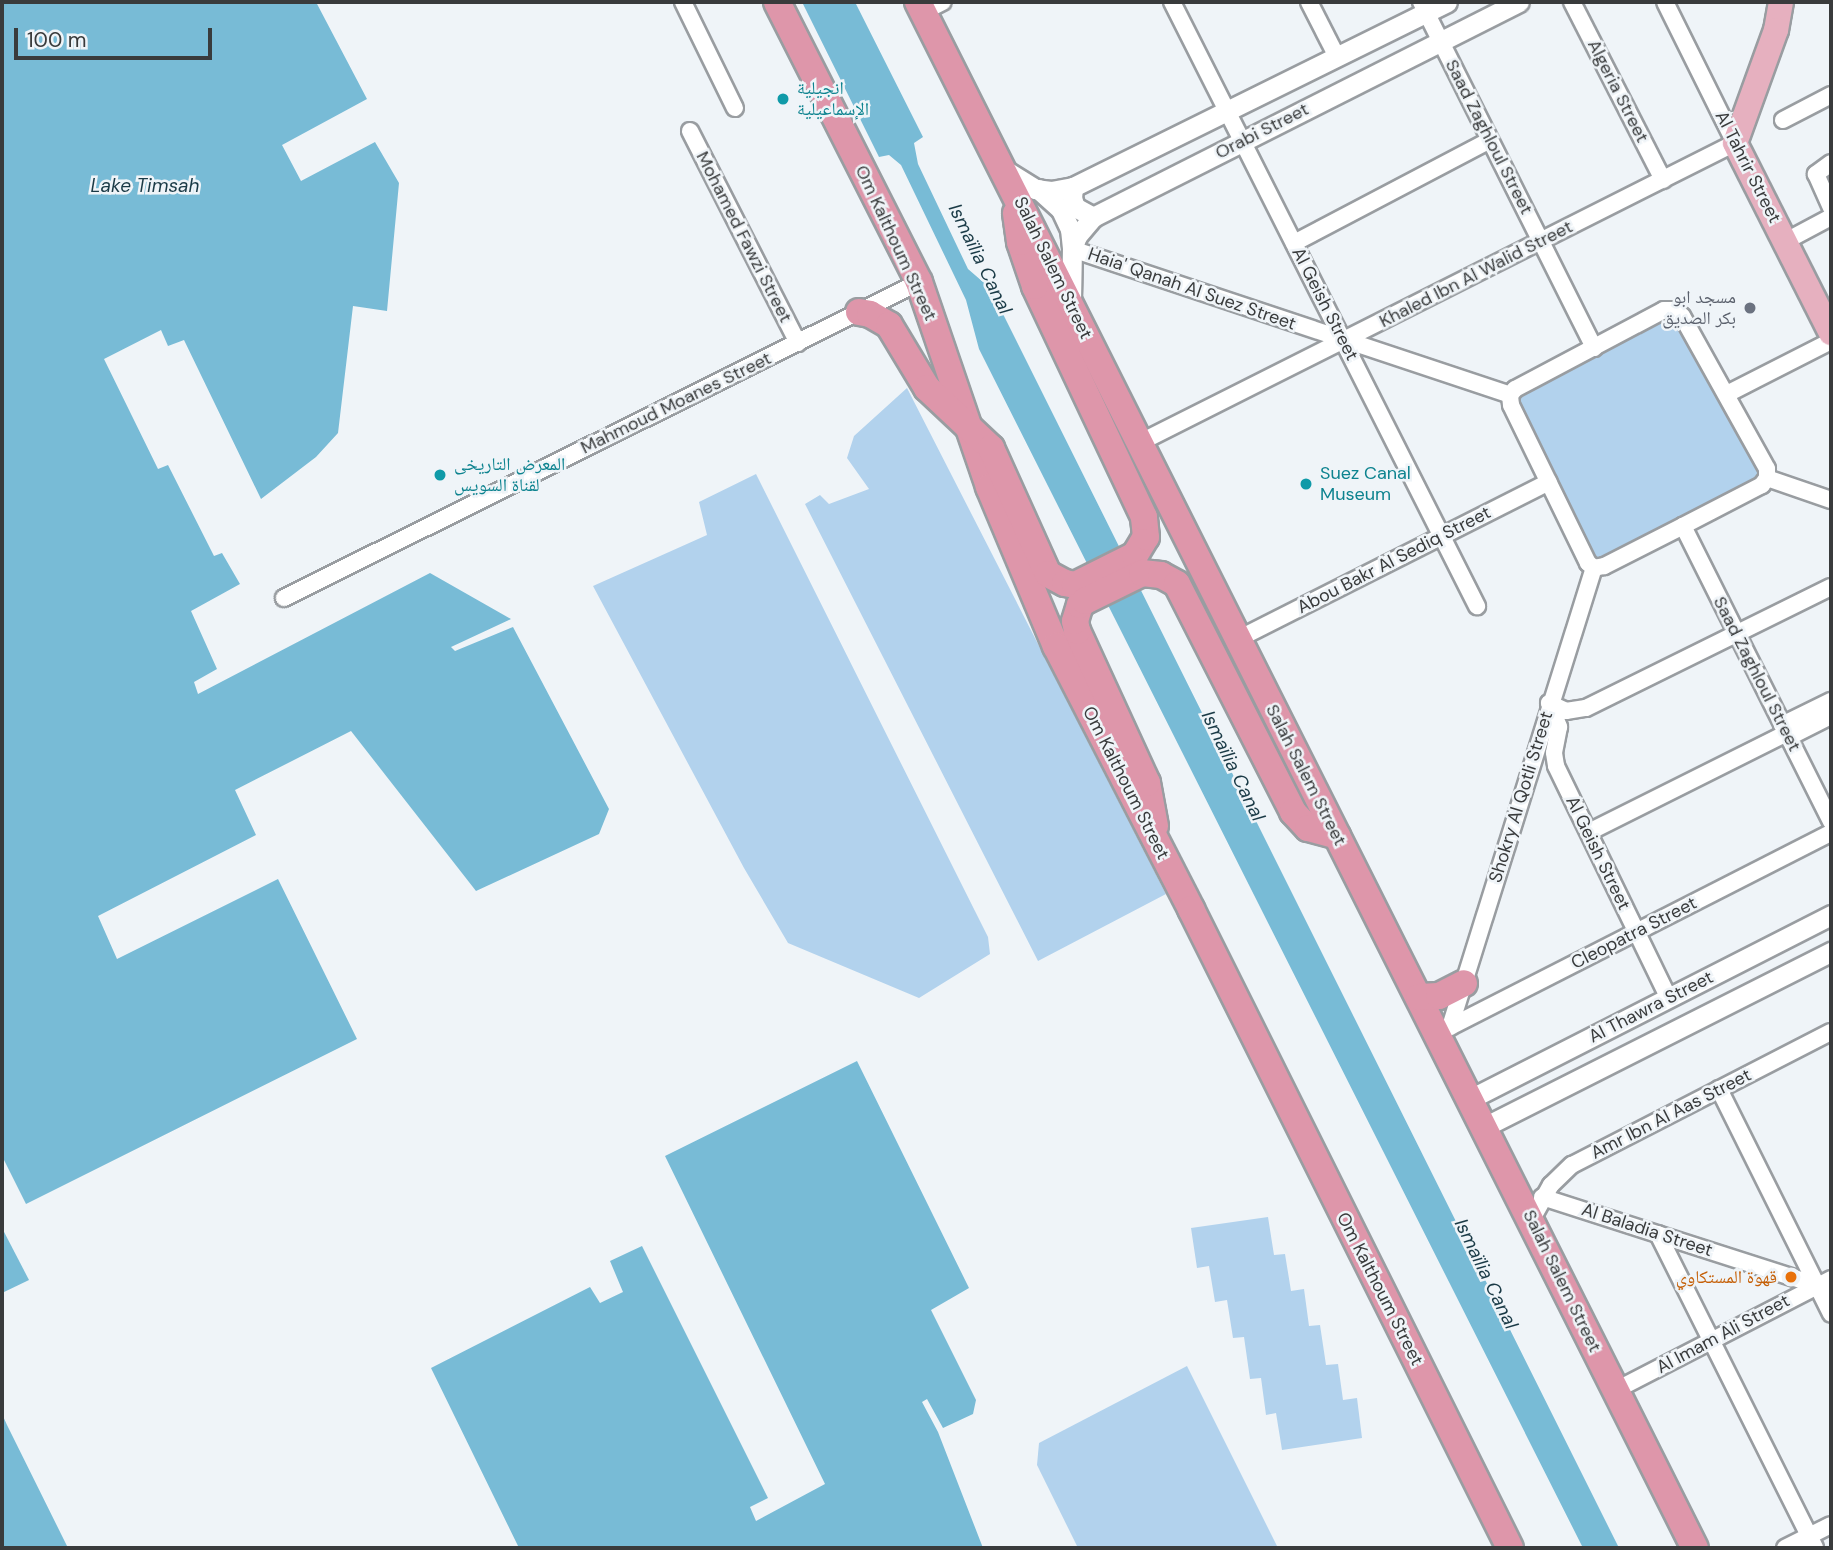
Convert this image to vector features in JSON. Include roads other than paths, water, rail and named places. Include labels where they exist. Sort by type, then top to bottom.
[{"type":"highway","name":"Om Kalthoum Street","points":[[777,2],[919,282],[967,425],[1028,587],[1510,1548]]},
{"type":"highway","name":"Salah Salem Street","points":[[928,5],[1002,167],[1026,190],[1072,308],[1337,836],[1419,997],[1444,1030],[1470,1099],[1484,1127],[1537,1208],[1616,1390],[1695,1548]]},
{"type":"highway","points":[[1026,190],[1020,242],[1035,286],[1144,517],[1146,537],[1138,564],[1080,593]]},
{"type":"highway","points":[[859,312],[870,314],[889,324],[927,388],[985,440],[998,461],[1048,574],[1080,593]]},
{"type":"highway","points":[[1138,564],[1177,584],[1293,813],[1308,828],[1337,836]]},
{"type":"highway","points":[[1080,593],[1077,631],[1147,783],[1153,806],[1155,842]]},
{"type":"highway","points":[[1419,997],[1439,996],[1464,983]]},
{"type":"main road","points":[[1735,144],[1776,30],[1781,2]]},
{"type":"main road","points":[[1776,30],[1796,2]]},
{"type":"main road","name":"Al Tahrir Street","points":[[1735,144],[1831,332]]},
{"type":"street","points":[[683,2],[735,108]]},
{"type":"street","name":"Al Geish Street","points":[[1172,2],[1477,606]]},
{"type":"street","points":[[1309,2],[1337,57]]},
{"type":"street","name":"Orabi Street","points":[[1026,190],[1051,191],[1073,187],[1337,57],[1423,7],[1447,2]]},
{"type":"street","name":"Orabi Street","points":[[1072,249],[1077,236],[1093,217],[1518,2]]},
{"type":"street","name":"Algeria Street","points":[[1572,2],[1663,180]]},
{"type":"street","name":"Al Tahrir Street","points":[[1665,2],[1735,144]]},
{"type":"street","name":"Saad Zaghloul Street","points":[[1423,7],[1594,348]]},
{"type":"street","points":[[1783,120],[1831,95]]},
{"type":"street","name":"Mohamed Fawzi Street","points":[[690,131],[798,343]]},
{"type":"street","points":[[1294,243],[1490,140]]},
{"type":"street","name":"Khaled Ibn Al Walid Street","points":[[1141,442],[1735,144]]},
{"type":"street","points":[[1831,163],[1816,174],[1831,208]]},
{"type":"street","points":[[1073,187],[1075,207],[1093,217]]},
{"type":"street","points":[[1026,190],[1054,202],[1066,219],[1072,249],[1072,308]]},
{"type":"street","points":[[1786,241],[1831,217]]},
{"type":"street","name":"Haia' Qanah Al Suez Street","points":[[1072,249],[1510,395]]},
{"type":"street","name":"Mahmoud Moanes Street","points":[[284,598],[919,282]]},
{"type":"street","points":[[1664,310],[1674,310],[1682,316],[1727,394],[1767,469],[1767,478],[1762,485],[1604,566],[1594,568],[1588,563],[1511,405],[1510,395],[1515,389],[1664,310]]},
{"type":"street","points":[[1727,394],[1831,341]]},
{"type":"street","points":[[1767,478],[1831,500]]},
{"type":"street","name":"Abou Bakr Al Sediq Street","points":[[1238,639],[1549,482]]},
{"type":"street","name":"Saad Zaghloul Street","points":[[1683,526],[1831,822]]},
{"type":"street","name":"Shokry Al Qotli Street","points":[[1444,1030],[1464,983],[1549,704],[1594,568]]},
{"type":"street","points":[[1549,704],[1566,711],[1578,711],[1829,592]]},
{"type":"street","points":[[1786,732],[1831,701]]},
{"type":"street","name":"Al Geish Street","points":[[1549,704],[1559,727],[1554,753],[1556,766],[1669,999]]},
{"type":"street","points":[[1589,832],[1786,732],[1831,716]]},
{"type":"street","name":"Cleopatra Street","points":[[1444,1030],[1831,833]]},
{"type":"street","name":"Al Thawra Street","points":[[1470,1099],[1831,915]]},
{"type":"street","name":"Al Thawra Street","points":[[1484,1127],[1831,952]]},
{"type":"street","name":"Amr Ibn Al Aas Street","points":[[1537,1208],[1572,1165],[1831,1032]]},
{"type":"street","points":[[1497,1085],[1494,1091],[1496,1104],[1501,1109],[1513,1112]]},
{"type":"street","points":[[1719,1089],[1826,1285],[1831,1314]]},
{"type":"street","name":"Al Baladia Street","points":[[1537,1208],[1658,1234],[1826,1285]]},
{"type":"street","points":[[1658,1234],[1812,1542]]},
{"type":"street","name":"Al Imam Ali Street","points":[[1616,1390],[1710,1340],[1826,1285]]},
{"type":"street","points":[[1785,1548],[1812,1542],[1831,1525]]},
{"type":"water","name":"Lake Timsah","points":[[2,2],[316,2],[367,99],[282,145],[301,181],[375,142],[399,183],[387,311],[353,306],[338,433],[316,457],[261,499],[184,340],[168,346],[161,330],[104,359],[158,469],[168,465],[214,556],[222,553],[240,584],[191,611],[217,669],[194,682],[198,694],[430,573],[511,619],[451,647],[455,651],[513,627],[609,809],[599,834],[476,891],[351,731],[235,790],[256,835],[98,916],[117,959],[278,879],[357,1039],[26,1204],[2,1156]]},
{"type":"water","points":[[802,2],[855,2],[923,137],[914,143],[918,164],[968,269],[990,288],[1619,1548],[1583,1548],[979,349],[966,300],[901,165],[889,155],[879,157]]},
{"type":"water","points":[[857,1061],[969,1288],[931,1310],[976,1400],[973,1414],[943,1428],[927,1399],[922,1402],[938,1432],[983,1548],[519,1548],[431,1368],[590,1287],[600,1303],[623,1292],[610,1261],[642,1246],[768,1498],[750,1507],[756,1521],[825,1484],[665,1156]]},
{"type":"water","points":[[2,1228],[29,1280],[2,1293]]},
{"type":"water","points":[[2,1414],[7,1425],[68,1548],[2,1548]]},
{"type":"place","name":"انجيلية الإسماعيلية","points":[[783,99]]},
{"type":"place","name":"مسجد ابو بكر الصديق","points":[[1750,308]]},
{"type":"place","name":"المعرض التاريخى لقناة السويس","points":[[440,475]]},
{"type":"place","name":"Suez Canal Museum","points":[[1306,484]]},
{"type":"place","name":"قهوة المستكاوي","points":[[1791,1277]]},
{"type":"water label","name":"Ismaïlia Canal","points":[[980,259]]},
{"type":"water label","name":"Ismaïlia Canal","points":[[1233,766]]},
{"type":"water label","name":"Ismaïlia Canal","points":[[1486,1274]]}]
